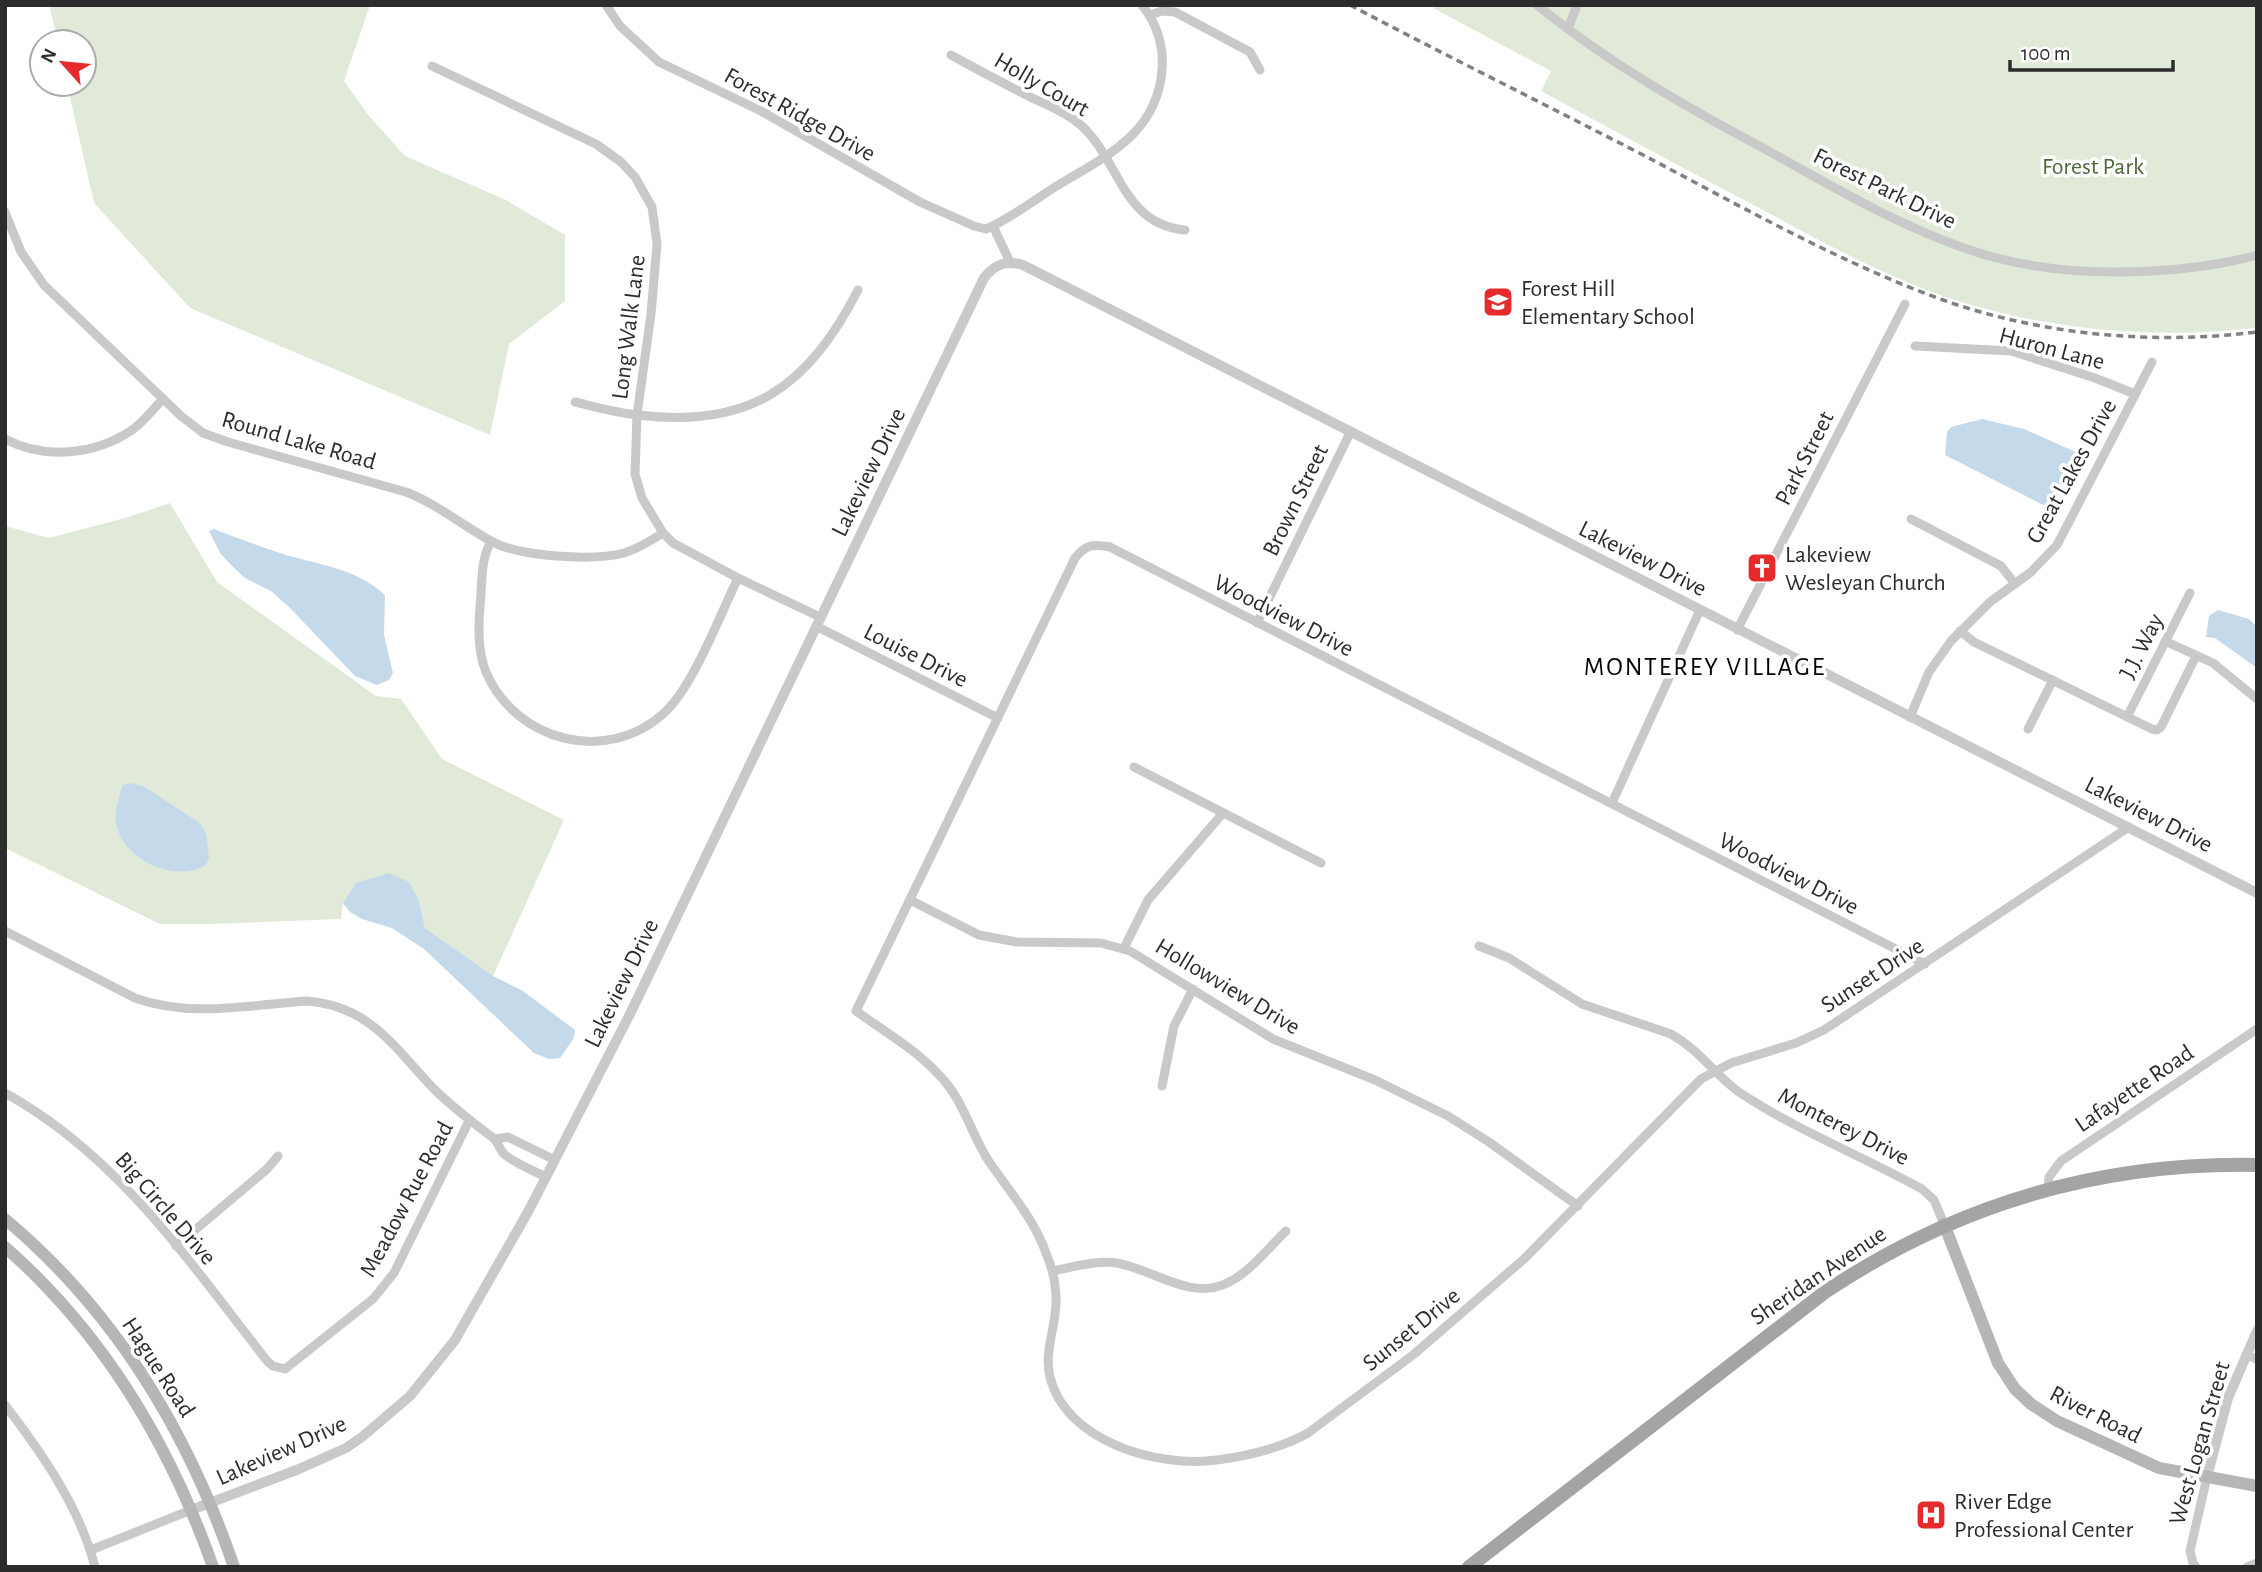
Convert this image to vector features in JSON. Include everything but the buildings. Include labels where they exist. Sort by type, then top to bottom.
[{"type":"main road","name":"Sheridan Avenue","points":[[1469,1567],[1825,1292],[1883,1256],[1944,1224],[2048,1189],[2156,1169],[2221,1164],[2257,1165]]},
{"type":"main road","name":"Hague Road","points":[[5,1219],[64,1275],[122,1345],[172,1422],[211,1504],[234,1567]]},
{"type":"main road","name":"River Road","points":[[1944,1224],[1997,1361],[2008,1380],[2031,1404],[2057,1421],[2159,1468],[2257,1486]]},
{"type":"main road","name":"Hague Road","points":[[5,1247],[45,1284],[116,1371],[158,1438],[191,1510],[213,1567]]},
{"type":"street","name":"Forest Ridge Drive","points":[[606,5],[620,26],[659,62],[761,111],[920,202],[981,229],[993,226]]},
{"type":"street","points":[[1010,262],[993,226],[1104,157],[1140,129],[1150,114],[1161,84],[1163,54],[1150,15],[1142,5]]},
{"type":"street","name":"Forest Park Drive","points":[[1537,5],[1596,50],[1718,124],[1882,212],[1960,247],[2018,263],[2089,272],[2203,267],[2257,255]]},
{"type":"street","points":[[1568,29],[1577,5]]},
{"type":"street","points":[[1150,15],[1161,11],[1175,12],[1250,51],[1260,70]]},
{"type":"street","name":"Holly Court","points":[[951,55],[1067,115],[1086,130],[1128,196],[1148,218],[1170,228],[1185,230]]},
{"type":"street","name":"Long Walk Lane","points":[[432,66],[596,144],[621,162],[645,192],[652,207],[657,244],[651,314],[637,415],[636,483],[642,498],[663,533],[686,552],[818,622]]},
{"type":"street","name":"Round Lake Road","points":[[5,212],[20,252],[44,285],[163,399],[203,433],[407,492],[491,541],[526,552],[606,556],[640,547],[663,533]]},
{"type":"street","name":"Lakeview Drive","points":[[91,1550],[345,1448],[403,1404],[442,1359],[474,1311],[630,1014],[985,278],[1000,263],[1023,265],[2257,893]]},
{"type":"street","points":[[575,402],[637,415],[691,418],[717,416],[767,397],[791,382],[813,362],[838,327],[858,290]]},
{"type":"street","name":"Park Street","points":[[1737,629],[1905,303]]},
{"type":"street","name":"Huron Lane","points":[[1915,346],[2011,351],[2135,394]]},
{"type":"street","name":"Great Lakes Drive","points":[[1910,717],[1928,672],[1960,631],[1990,603],[2031,572],[2057,545],[2152,362]]},
{"type":"street","points":[[5,439],[43,452],[85,450],[131,431],[163,399]]},
{"type":"street","name":"Brown Street","points":[[1257,622],[1350,433]]},
{"type":"street","points":[[1911,519],[1995,562],[2007,571],[2015,584]]},
{"type":"street","points":[[491,541],[484,558],[479,614],[480,646],[486,672],[500,696],[517,715],[548,734],[573,741],[599,742],[625,737],[651,724],[664,713],[684,689],[738,578]]},
{"type":"street","name":"Woodview Drive","points":[[856,1012],[1076,558],[1088,546],[1096,544],[1110,547],[1924,964]]},
{"type":"street","name":"J.J. Way","points":[[2127,717],[2190,593]]},
{"type":"street","points":[[1612,803],[1700,610]]},
{"type":"street","name":"Louise Drive","points":[[818,622],[998,718]]},
{"type":"street","points":[[1960,631],[1974,642],[2157,730],[2161,727],[2196,656]]},
{"type":"street","points":[[2165,641],[2224,671],[2257,699]]},
{"type":"street","points":[[2028,729],[2053,680]]},
{"type":"street","points":[[1134,767],[1321,863]]},
{"type":"street","points":[[1124,948],[1148,900],[1223,813]]},
{"type":"street","name":"Sunset Drive","points":[[856,1012],[915,1053],[938,1073],[950,1089],[988,1160],[1036,1229],[1053,1271],[1056,1300],[1048,1368],[1056,1394],[1072,1418],[1096,1436],[1134,1451],[1165,1459],[1216,1461],[1292,1442],[1322,1424],[1413,1355],[1475,1303],[1578,1206],[1701,1079],[1716,1070],[1796,1043],[1824,1030],[2129,827]]},
{"type":"street","name":"Hollowview Drive","points":[[910,900],[979,934],[1017,942],[1088,942],[1124,948],[1273,1039],[1375,1080],[1448,1116],[1498,1148],[1578,1206]]},
{"type":"street","points":[[5,931],[135,998],[156,1006],[193,1010],[307,1002],[338,1006],[376,1026],[433,1088],[469,1121],[496,1139],[503,1153],[546,1177]]},
{"type":"street","name":"Monterey Drive","points":[[1479,946],[1509,958],[1590,1007],[1671,1034],[1697,1051],[1742,1095],[1922,1189],[1934,1200],[1944,1224]]},
{"type":"street","points":[[1162,1086],[1174,1026],[1193,989]]},
{"type":"street","name":"Lafayette Road","points":[[2048,1189],[2049,1177],[2061,1161],[2257,1029]]},
{"type":"street","name":"Big Circle Drive","points":[[5,1093],[40,1114],[96,1157],[134,1195],[268,1362],[278,1368]]},
{"type":"street","name":"Meadow Rue Road","points":[[278,1368],[291,1366],[384,1287],[394,1273],[469,1121]]},
{"type":"street","points":[[496,1139],[508,1137],[555,1160]]},
{"type":"street","points":[[176,1246],[267,1170],[278,1156]]},
{"type":"street","points":[[1053,1271],[1100,1262],[1115,1263],[1135,1267],[1187,1287],[1216,1288],[1235,1279],[1286,1231]]},
{"type":"street","name":"West Logan Street","points":[[2196,1567],[2190,1551],[2207,1476],[2228,1398],[2251,1357],[2257,1331]]},
{"type":"street","points":[[6,1409],[39,1452],[67,1499],[96,1567]]},
{"type":"green space","points":[[49,5],[370,5],[344,81],[369,116],[405,156],[506,200],[565,235],[565,301],[509,344],[490,435],[190,308],[94,203],[70,98],[98,98],[98,28],[55,28]]},
{"type":"green space","name":"Forest Park","points":[[1436,5],[2257,5],[2257,328],[2181,333],[2069,326],[1995,311],[1932,292],[1833,247],[1541,91],[1551,71],[1433,8]]},
{"type":"green space","points":[[170,503],[217,582],[376,696],[401,699],[442,759],[564,820],[493,976],[425,928],[419,901],[343,903],[341,919],[160,924],[5,848],[5,526],[49,538]]},
{"type":"water","points":[[1982,419],[2024,429],[2080,454],[2051,509],[1945,455],[1947,432],[1951,427]]},
{"type":"water","points":[[214,529],[286,555],[351,574],[385,595],[384,635],[393,673],[389,680],[377,685],[355,676],[271,591],[245,578],[232,566],[220,553],[209,531]]},
{"type":"water","points":[[2218,610],[2249,619],[2257,627],[2257,668],[2215,638],[2206,637],[2209,616]]},
{"type":"water","points":[[131,783],[145,787],[201,824],[206,834],[209,858],[206,865],[180,872],[165,870],[138,857],[128,847],[120,835],[116,814],[123,785]]},
{"type":"water","points":[[389,873],[409,882],[419,901],[425,928],[493,976],[523,991],[575,1030],[574,1038],[560,1058],[549,1059],[534,1053],[424,949],[392,928],[362,919],[350,912],[343,903],[356,883]]},
{"type":"railway","points":[[1350,5],[1793,234],[1868,270],[1943,300],[2019,322],[2098,334],[2178,337],[2257,332]]},
{"type":"place","name":"Forest Hill Elementary School","points":[[1498,302]]},
{"type":"place","name":"Lakeview Wesleyan Church","points":[[1762,568]]},
{"type":"place","name":"River Edge Professional Center","points":[[1931,1515]]},
{"type":"district","name":"MONTEREY VILLAGE","points":[[1705,666]]}]
